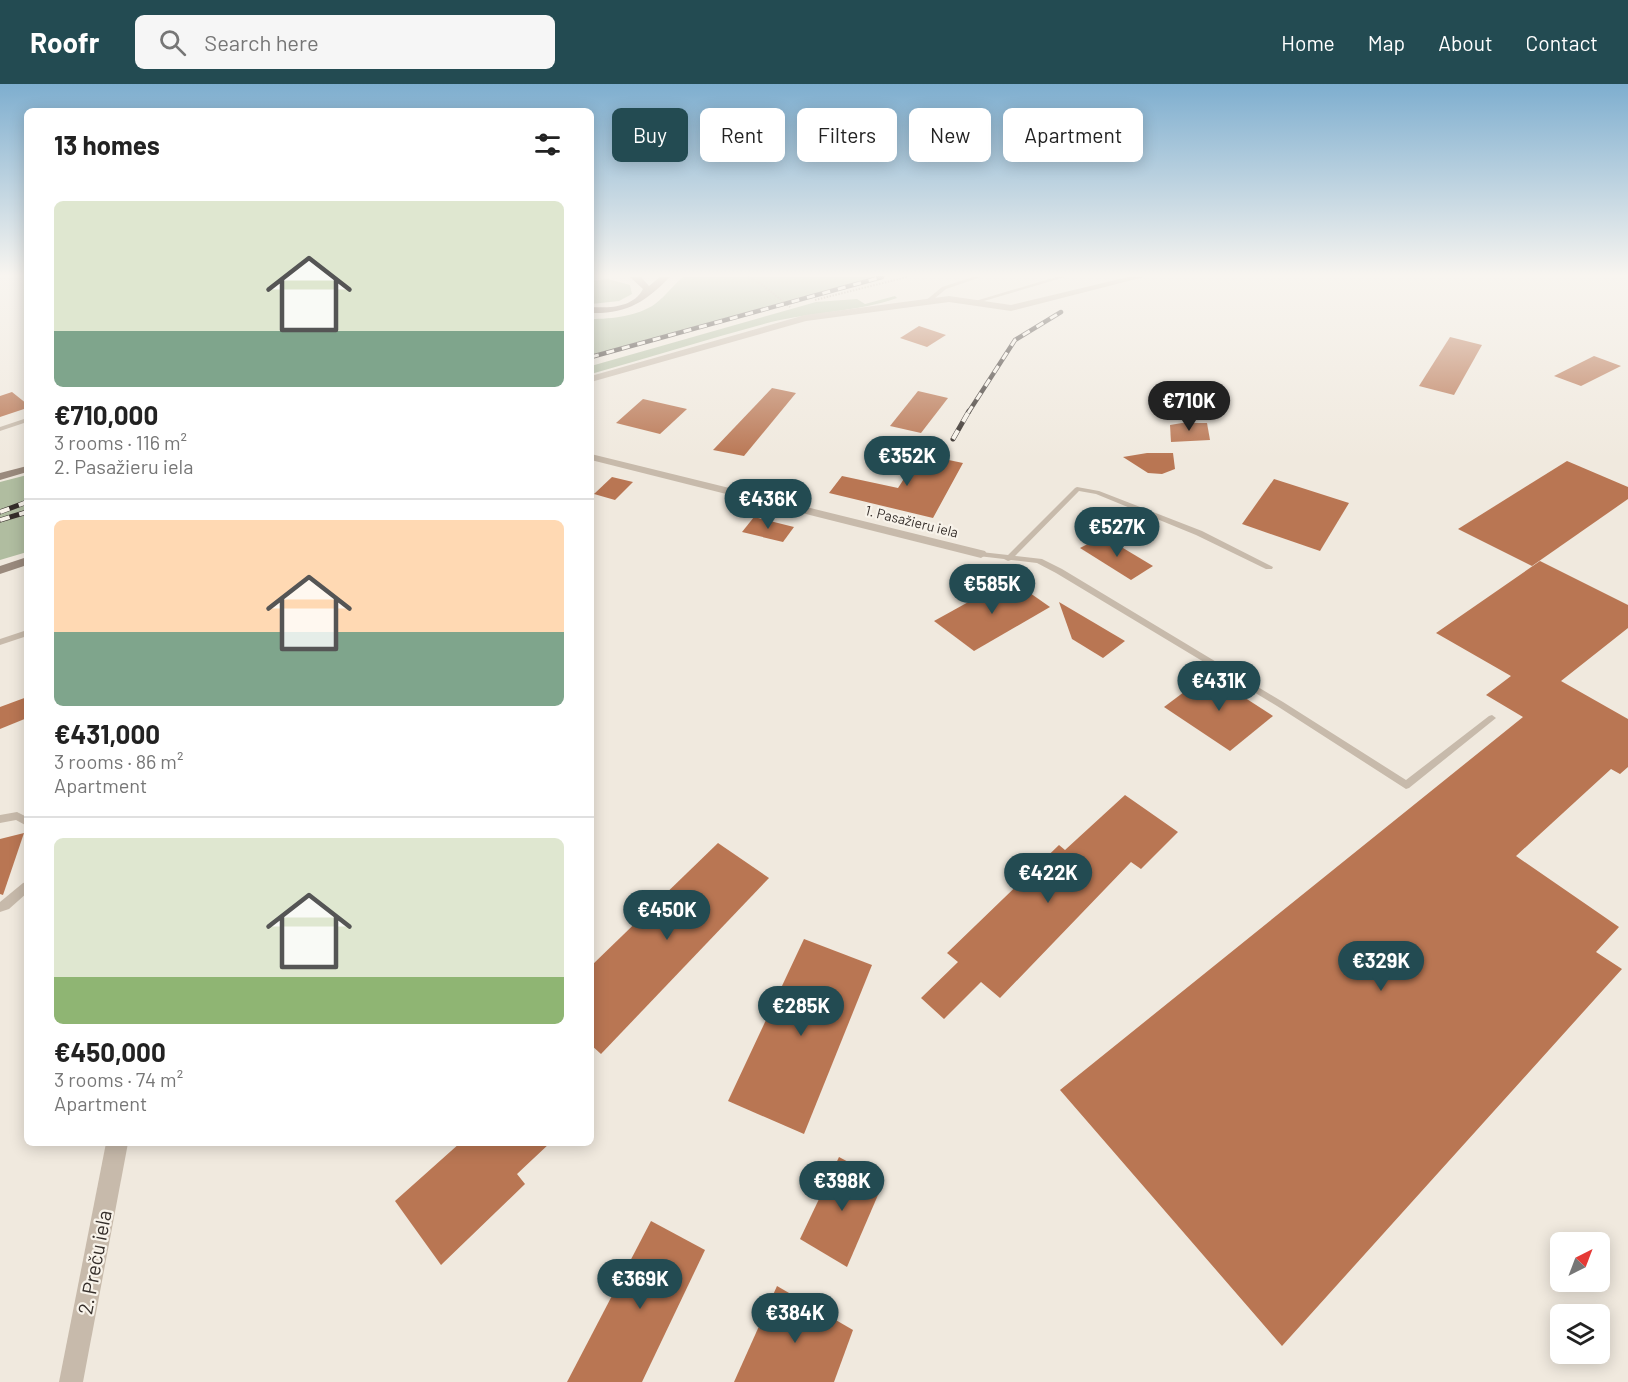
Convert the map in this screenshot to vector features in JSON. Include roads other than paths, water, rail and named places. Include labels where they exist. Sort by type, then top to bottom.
[{"type":"street","points":[[594,378],[736,338]]},
{"type":"street","name":"1. Pasažieru iela","points":[[594,458],[981,554]]},
{"type":"street","points":[[0,477],[24,471]]},
{"type":"street","points":[[0,570],[24,562]]},
{"type":"street","name":"2. Preču iela","points":[[71,1382],[116,1146]]},
{"type":"lane","points":[[0,429],[24,421]]},
{"type":"lane","points":[[1008,559],[1077,489],[1097,492],[1189,529],[1269,567]]},
{"type":"lane","points":[[981,554],[1040,561],[1059,571],[1280,704],[1406,785],[1492,718]]},
{"type":"lane","points":[[0,642],[24,634]]},
{"type":"lane","points":[[0,819],[17,816],[24,820]]},
{"type":"lane","points":[[0,907],[5,906],[24,889]]},
{"type":"railway","points":[[594,356],[662,338]]},
{"type":"railway","points":[[968,413],[1015,340],[1019,338]]},
{"type":"railway","points":[[953,439],[969,411]]},
{"type":"railway","points":[[0,512],[24,503]]},
{"type":"railway","points":[[0,520],[24,513]]}]
